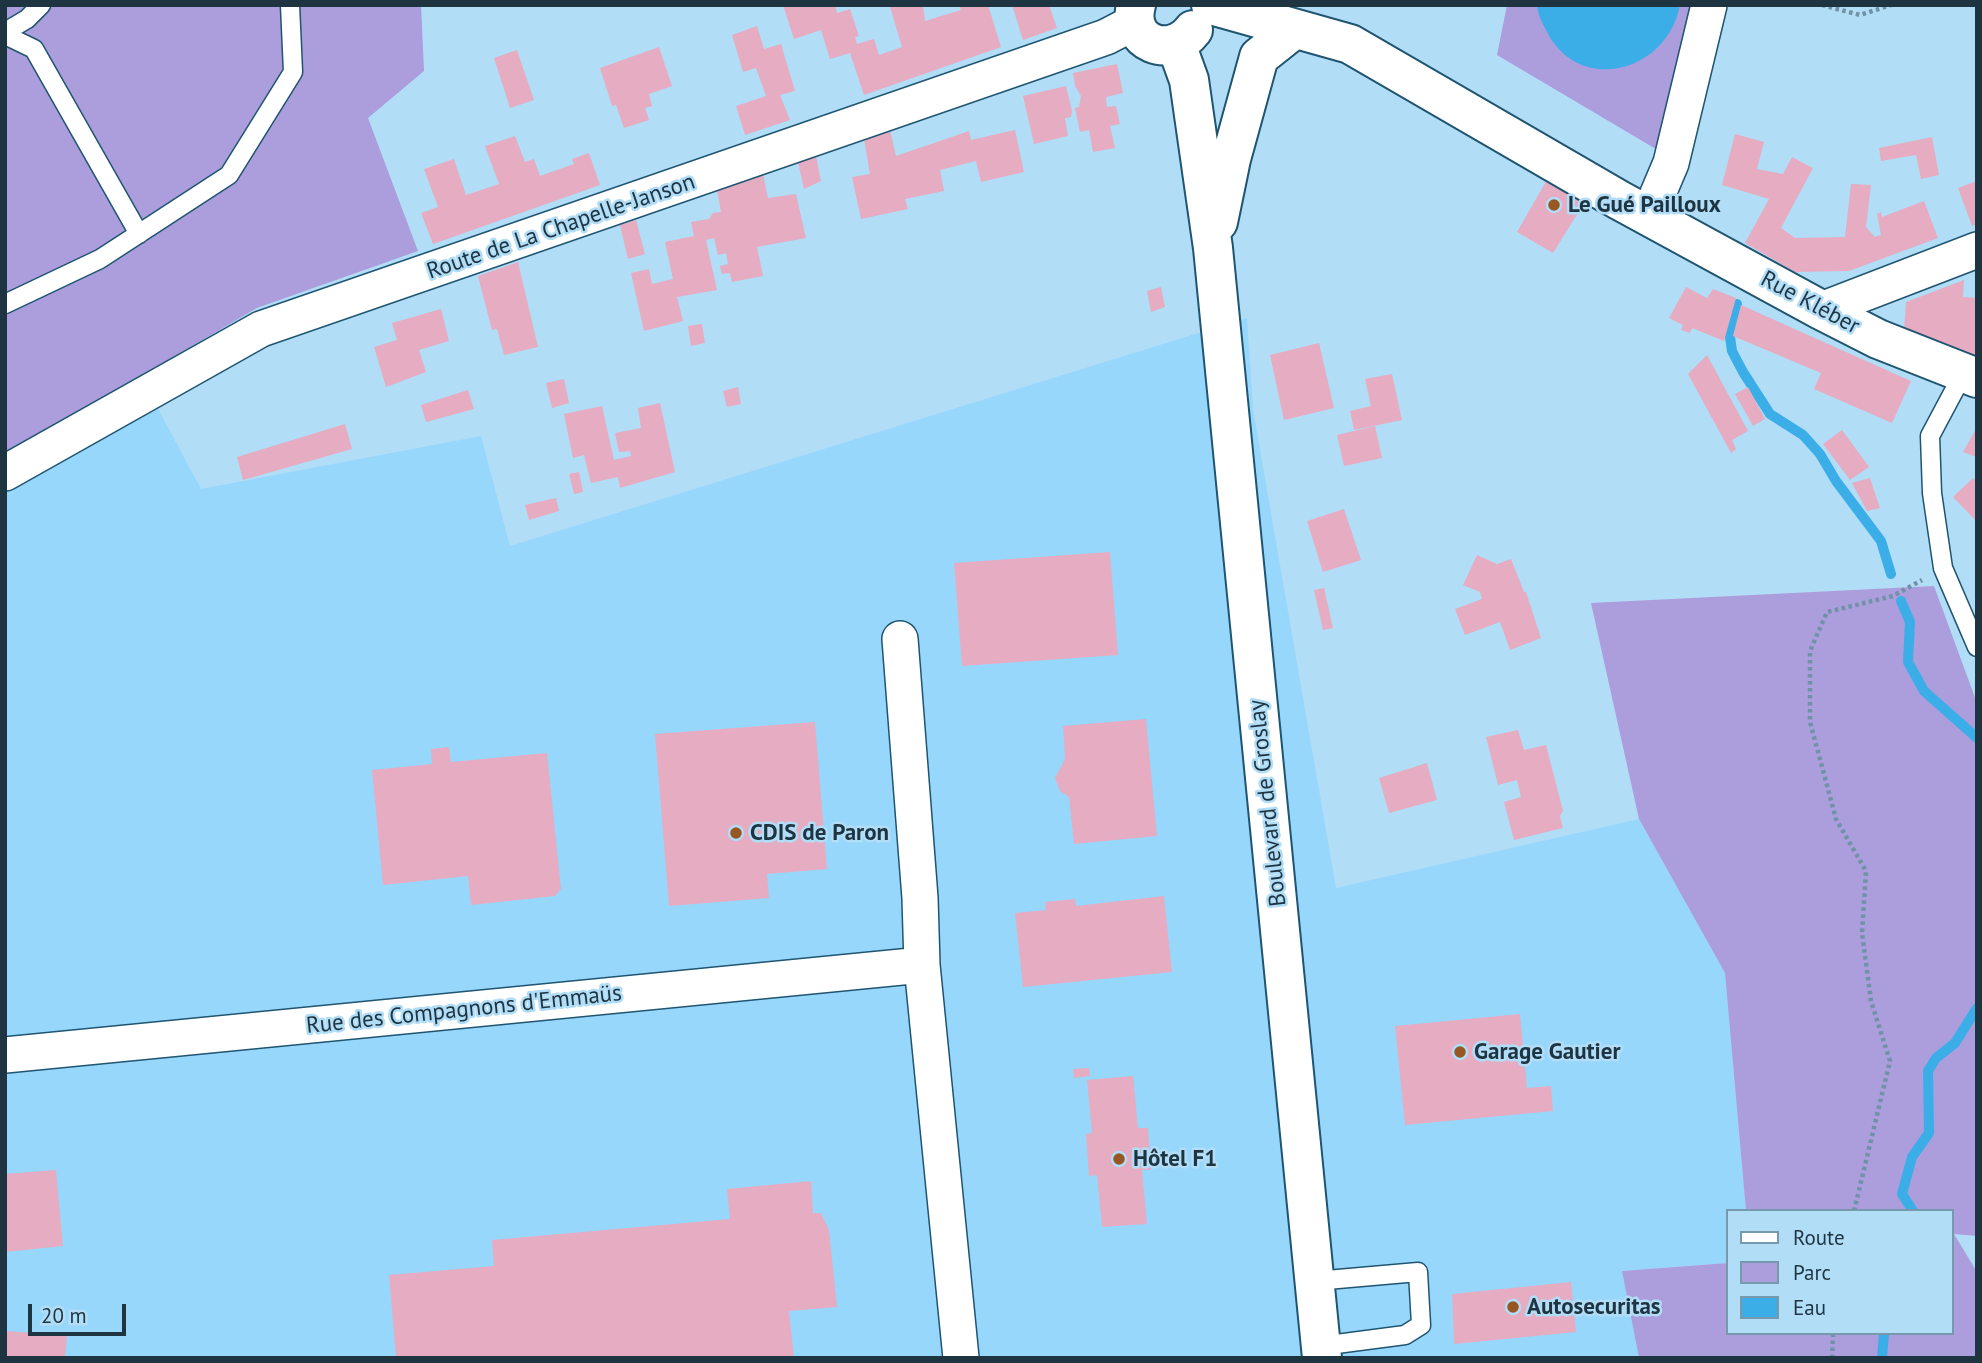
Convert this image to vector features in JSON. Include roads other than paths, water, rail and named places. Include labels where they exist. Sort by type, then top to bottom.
[{"type":"main road","points":[[1135,14],[1140,33],[1150,42],[1163,46],[1176,44],[1192,31],[1196,21],[1195,5]]},
{"type":"main road","points":[[1212,5],[1350,44],[1649,215]]},
{"type":"main road","name":"Boulevard de Groslay","points":[[1213,248],[1231,159],[1259,57],[1293,30]]},
{"type":"main road","name":"Boulevard de Groslay","points":[[1176,44],[1189,80],[1213,248],[1322,1352]]},
{"type":"main road","name":"Rue Kléber","points":[[1649,215],[1878,339],[1970,376]]},
{"type":"street","points":[[1649,215],[1671,163],[1709,5]]},
{"type":"street","name":"Route de La Chapelle-Janson","points":[[5,472],[261,329],[1106,37],[1135,14]]},
{"type":"street","points":[[1821,310],[1977,250]]},
{"type":"street","points":[[900,639],[920,898],[922,965],[961,1358]]},
{"type":"street","name":"Rue des Compagnons d'Emmaüs","points":[[5,1055],[922,965]]},
{"type":"lane","points":[[41,5],[27,19],[5,34],[34,49],[139,234]]},
{"type":"lane","points":[[5,304],[100,259],[229,175],[293,72],[290,5]]},
{"type":"lane","points":[[1970,376],[1930,436],[1932,493],[1943,568],[1977,647]]},
{"type":"lane","points":[[1315,1281],[1418,1272],[1421,1325],[1414,1331],[1322,1352]]},
{"type":"water","points":[[1537,5],[1680,5],[1672,28],[1658,47],[1640,60],[1620,68],[1599,69],[1579,64],[1560,51],[1546,30]]},
{"type":"waterway","points":[[1737,304],[1730,337],[1732,351],[1743,372],[1770,414],[1803,435],[1820,454],[1836,481],[1881,541],[1891,574]]},
{"type":"waterway","points":[[1901,601],[1910,622],[1908,662],[1924,691],[1977,738]]},
{"type":"waterway","points":[[1912,1209],[1902,1194],[1912,1157],[1929,1133],[1928,1071],[1936,1058],[1955,1043],[1977,1008]]},
{"type":"waterway","points":[[1882,1358],[1884,1335]]},
{"type":"place","name":"Le Gué Pailloux","points":[[1554,205]]},
{"type":"place","name":"CDIS de Paron","points":[[736,833]]},
{"type":"place","name":"Garage Gautier","points":[[1460,1052]]},
{"type":"place","name":"Hôtel F1","points":[[1119,1159]]},
{"type":"place","name":"Autosecuritas","points":[[1513,1307]]}]
